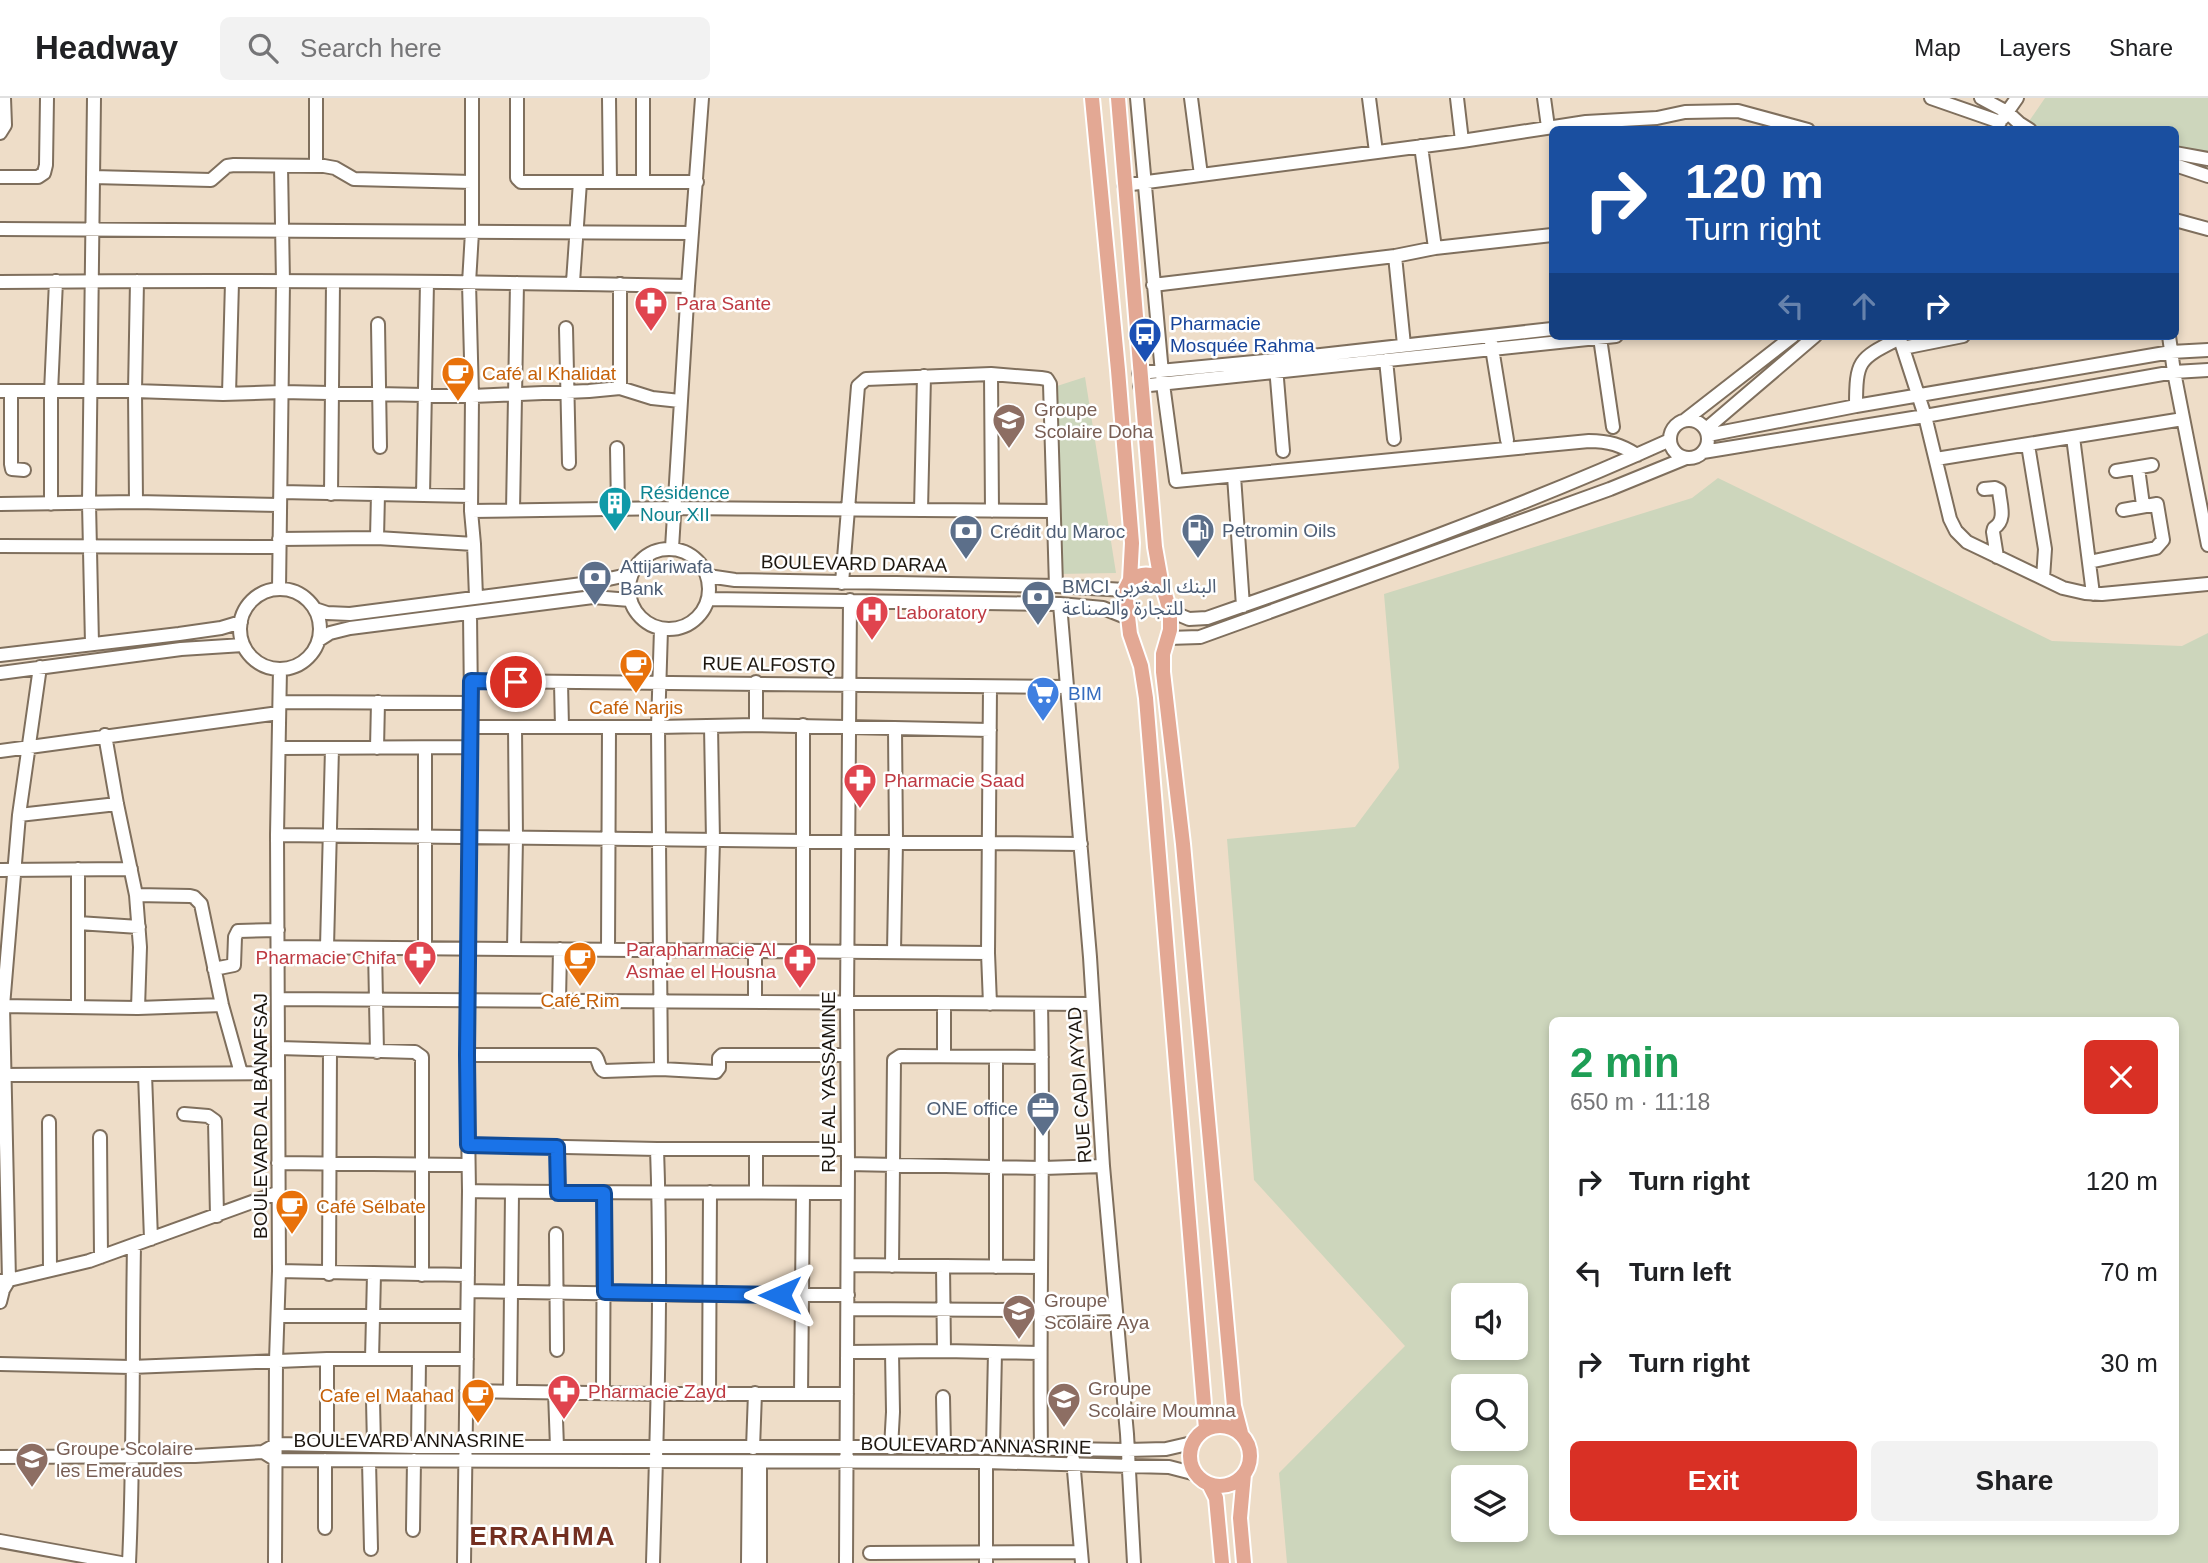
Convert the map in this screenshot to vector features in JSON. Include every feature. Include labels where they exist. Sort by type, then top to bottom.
[{"type":"main road","points":[[1092,98],[1132,543],[1127,585],[1128,618],[1131,641],[1143,676],[1149,736],[1206,1429]]},
{"type":"main road","points":[[1118,98],[1155,547],[1170,611],[1163,672],[1183,844],[1234,1406],[1241,1433],[1247,1441],[1251,1455],[1244,1474],[1240,1506],[1244,1563]]},
{"type":"main road","points":[[1127,585],[1136,576],[1146,574],[1161,581]]},
{"type":"main road","points":[[1137,653],[1149,662],[1158,660],[1163,654]]},
{"type":"main road","points":[[1222,1563],[1217,1505],[1209,1484],[1196,1474],[1190,1459],[1192,1443],[1206,1429],[1223,1425],[1241,1433]]},
{"type":"main road","points":[[1209,1484],[1229,1485],[1244,1474]]},
{"type":"street","points":[[0,134],[5,125],[4,98]]},
{"type":"street","points":[[0,177],[38,177],[44,173],[47,98]]},
{"type":"street","points":[[92,644],[89,503],[94,98]]},
{"type":"street","points":[[316,98],[316,166]]},
{"type":"street","points":[[472,98],[472,232],[469,283],[471,511],[476,597]]},
{"type":"street","points":[[517,98],[519,180],[696,181]]},
{"type":"street","points":[[610,98],[611,181]]},
{"type":"street","points":[[643,98],[643,181]]},
{"type":"street","points":[[673,548],[680,401],[702,98]]},
{"type":"street","points":[[1137,98],[1162,378],[1176,481],[1589,441],[1621,445],[1637,455]]},
{"type":"street","points":[[1191,98],[1201,175]]},
{"type":"street","points":[[1369,98],[1376,152]]},
{"type":"street","points":[[1457,98],[1462,141]]},
{"type":"street","points":[[1124,185],[1462,141],[1548,127],[1544,98]]},
{"type":"street","points":[[1931,98],[2001,121]]},
{"type":"street","points":[[1981,98],[2001,121]]},
{"type":"street","points":[[2001,121],[2017,98]]},
{"type":"street","points":[[1556,126],[1586,122],[1658,124],[1704,105],[1739,104],[1797,126]]},
{"type":"street","points":[[1421,146],[1435,248]]},
{"type":"street","points":[[2179,154],[2208,159]]},
{"type":"street","points":[[93,177],[212,180],[227,166],[316,166],[334,168],[354,179],[472,183]]},
{"type":"street","points":[[279,589],[284,282],[281,166]]},
{"type":"street","points":[[2179,166],[2208,176]]},
{"type":"street","points":[[573,282],[580,182]]},
{"type":"street","points":[[2179,221],[2208,229]]},
{"type":"street","points":[[0,229],[692,233]]},
{"type":"street","points":[[1153,285],[1549,235]]},
{"type":"street","points":[[1395,256],[1404,345]]},
{"type":"street","points":[[51,504],[51,392],[56,281]]},
{"type":"street","points":[[136,502],[137,281]]},
{"type":"street","points":[[0,282],[573,282],[688,286]]},
{"type":"street","points":[[229,394],[232,282]]},
{"type":"street","points":[[331,494],[333,282]]},
{"type":"street","points":[[423,495],[427,282]]},
{"type":"street","points":[[513,510],[517,283]]},
{"type":"street","points":[[620,284],[621,388]]},
{"type":"street","points":[[378,324],[380,447]]},
{"type":"street","points":[[566,328],[569,463]]},
{"type":"street","points":[[1276,366],[1404,345],[1549,329]]},
{"type":"street","points":[[1490,335],[1507,440]]},
{"type":"street","points":[[1140,379],[1276,366],[1387,360],[1582,340]]},
{"type":"street","points":[[1600,340],[1613,427]]},
{"type":"street","points":[[1686,458],[1676,452],[1670,440],[1674,428],[1788,340]]},
{"type":"street","points":[[1707,432],[1810,340]]},
{"type":"street","points":[[2170,340],[2183,419],[2204,495],[2208,545]]},
{"type":"street","points":[[1856,406],[1856,379],[1861,363],[1873,352],[1900,341],[1925,416],[1950,519],[1956,531],[1967,542],[2070,590],[2093,594],[2208,584]]},
{"type":"street","points":[[1707,432],[2171,352],[2208,350]]},
{"type":"street","points":[[1387,360],[1394,439]]},
{"type":"street","points":[[1276,366],[1283,451]]},
{"type":"street","points":[[1168,638],[1200,637],[1598,494],[1703,452],[2174,372],[2208,370]]},
{"type":"street","points":[[991,374],[992,511]]},
{"type":"street","points":[[842,583],[858,386],[866,379],[991,374],[1047,379],[1050,384],[1056,586]]},
{"type":"street","points":[[921,510],[924,376]]},
{"type":"street","points":[[24,470],[12,469],[6,391],[471,396],[621,388],[652,398],[680,401]]},
{"type":"street","points":[[1936,459],[2183,419]]},
{"type":"street","points":[[1685,420],[1698,421],[1707,432],[1708,441],[1703,452]]},
{"type":"street","points":[[2073,437],[2093,594]]},
{"type":"street","points":[[1170,611],[1182,618],[1201,620],[1243,606],[1557,489],[1670,440]]},
{"type":"street","points":[[2028,445],[2045,549],[2043,578]]},
{"type":"street","points":[[617,448],[618,509]]},
{"type":"street","points":[[2116,471],[2152,465]]},
{"type":"street","points":[[2138,468],[2143,505]]},
{"type":"street","points":[[1234,476],[1243,606]]},
{"type":"street","points":[[1984,489],[1998,490],[2002,519],[1993,532],[1997,557]]},
{"type":"street","points":[[0,504],[280,499],[331,494],[471,496]]},
{"type":"street","points":[[377,538],[378,494]]},
{"type":"street","points":[[2089,562],[2156,548],[2164,540],[2159,507],[2154,503],[2123,510]]},
{"type":"street","points":[[471,511],[674,508],[1053,511]]},
{"type":"street","points":[[0,546],[89,547],[377,538],[474,544]]},
{"type":"street","points":[[673,548],[694,557],[708,576],[710,590],[701,613],[692,622],[680,628],[661,629],[642,619],[630,600],[629,592],[632,574],[641,560],[648,554],[673,548]]},
{"type":"street","points":[[315,609],[327,613],[350,614],[590,583],[632,574]]},
{"type":"street","name":"BOULEVARD DARAA","points":[[708,576],[735,580],[842,583],[1127,585]]},
{"type":"street","points":[[279,589],[300,594],[315,609],[320,623],[319,640],[316,648],[304,661],[289,668],[271,668],[254,660],[243,645],[240,634],[246,608],[255,598],[268,591],[279,589]]},
{"type":"street","points":[[319,640],[330,633],[350,628],[593,597],[630,600]]},
{"type":"street","name":"BOULEVARD DARAA","points":[[708,599],[1060,604],[1103,608],[1128,618]]},
{"type":"street","name":"RUE AL YASSAMINE","points":[[846,1563],[846,1002],[850,600]]},
{"type":"street","name":"RUE CADI AYYAD","points":[[1060,604],[1093,1004],[1134,1563]]},
{"type":"street","points":[[464,1563],[469,1191],[467,1055],[470,614]]},
{"type":"street","points":[[0,655],[210,629],[241,622]]},
{"type":"street","points":[[661,629],[658,727],[661,1069]]},
{"type":"street","points":[[0,673],[194,647],[243,645]]},
{"type":"street","points":[[0,1302],[5,1280],[2,1006],[19,815],[40,667]]},
{"type":"street","name":"BOULEVARD AL BANAFSAJ","points":[[275,1563],[279,1271],[277,835],[280,669]]},
{"type":"street","name":"RUE ALFOSTQ","points":[[471,681],[1067,687]]},
{"type":"street","points":[[756,682],[756,725]]},
{"type":"street","points":[[561,683],[562,727]]},
{"type":"street","points":[[990,687],[990,1004]]},
{"type":"street","points":[[0,751],[280,707],[378,702],[471,703]]},
{"type":"street","points":[[377,748],[378,702]]},
{"type":"street","points":[[471,727],[803,725],[990,730]]},
{"type":"street","points":[[803,725],[803,951]]},
{"type":"street","points":[[710,726],[713,840],[710,950]]},
{"type":"street","points":[[514,949],[515,727]]},
{"type":"street","points":[[608,727],[608,950]]},
{"type":"street","points":[[894,951],[897,842],[895,729]]},
{"type":"street","points":[[105,735],[136,895],[139,928],[138,1009]]},
{"type":"street","points":[[279,748],[470,747]]},
{"type":"street","points":[[327,947],[332,748]]},
{"type":"street","points":[[425,748],[425,949]]},
{"type":"street","points":[[19,815],[117,804]]},
{"type":"street","points":[[277,835],[1080,844]]},
{"type":"street","points":[[78,869],[78,1007]]},
{"type":"street","points":[[0,870],[131,869]]},
{"type":"street","points":[[136,895],[190,896],[201,904],[222,1006],[241,1073]]},
{"type":"street","points":[[78,923],[139,928]]},
{"type":"street","points":[[214,969],[234,965],[235,937],[238,930],[278,930]]},
{"type":"street","points":[[278,947],[988,953]]},
{"type":"street","points":[[374,949],[377,1052]]},
{"type":"street","points":[[559,1001],[560,949]]},
{"type":"street","points":[[755,951],[755,1002]]},
{"type":"street","points":[[279,999],[1093,1004]]},
{"type":"street","points":[[944,1004],[944,1056]]},
{"type":"street","points":[[1041,1004],[1041,1448]]},
{"type":"street","points":[[2,1006],[138,1009],[222,1006]]},
{"type":"street","points":[[278,1048],[415,1052],[422,1057],[422,1275]]},
{"type":"street","points":[[329,1274],[330,1049]]},
{"type":"street","points":[[467,1055],[594,1055],[604,1071],[661,1069],[716,1072],[722,1055],[847,1055]]},
{"type":"street","points":[[892,1266],[894,1060],[900,1056],[1042,1057]]},
{"type":"street","points":[[996,1057],[996,1267]]},
{"type":"street","points":[[3,1075],[278,1073]]},
{"type":"street","points":[[145,1074],[151,1239]]},
{"type":"street","points":[[184,1114],[208,1116],[215,1121],[217,1216]]},
{"type":"street","points":[[49,1122],[50,1270]]},
{"type":"street","points":[[100,1138],[101,1257]]},
{"type":"street","points":[[468,1145],[848,1149]]},
{"type":"street","points":[[557,1147],[558,1193]]},
{"type":"street","points":[[653,1563],[657,1455],[657,1149]]},
{"type":"street","points":[[756,1149],[756,1192]]},
{"type":"street","points":[[278,1163],[468,1165]]},
{"type":"street","points":[[848,1164],[1043,1168],[1103,1166]]},
{"type":"street","points":[[469,1191],[847,1194]]},
{"type":"street","points":[[510,1391],[512,1192]]},
{"type":"street","points":[[709,1394],[710,1192]]},
{"type":"street","points":[[5,1280],[101,1257],[277,1193]]},
{"type":"street","points":[[603,1393],[604,1193]]},
{"type":"street","points":[[801,1394],[803,1193]]},
{"type":"street","points":[[556,1234],[557,1350]]},
{"type":"street","points":[[130,1563],[134,1246]]},
{"type":"street","points":[[848,1265],[1041,1267]]},
{"type":"street","points":[[943,1266],[944,1351]]},
{"type":"street","points":[[279,1271],[468,1275]]},
{"type":"street","points":[[372,1359],[374,1274]]},
{"type":"street","points":[[468,1291],[848,1295]]},
{"type":"street","points":[[848,1309],[1115,1308]]},
{"type":"street","points":[[278,1316],[467,1317]]},
{"type":"street","points":[[847,1352],[1040,1353]]},
{"type":"street","points":[[891,1448],[892,1352]]},
{"type":"street","points":[[993,1448],[995,1352]]},
{"type":"street","points":[[327,1359],[327,1446]]},
{"type":"street","points":[[418,1447],[419,1359]]},
{"type":"street","points":[[0,1364],[131,1367],[276,1360],[467,1359]]},
{"type":"street","points":[[466,1391],[847,1394]]},
{"type":"street","points":[[555,1392],[556,1447]]},
{"type":"street","points":[[753,1448],[755,1393]]},
{"type":"street","points":[[943,1397],[944,1447]]},
{"type":"street","points":[[373,1400],[374,1446]]},
{"type":"street","name":"BOULEVARD ANNASRINE","points":[[262,1452],[276,1444],[556,1447],[754,1462],[846,1455],[891,1448],[1127,1450],[1166,1449],[1192,1443]]},
{"type":"street","name":"BOULEVARD ANNASRINE","points":[[262,1452],[276,1460],[369,1461],[657,1455],[753,1448],[986,1462],[1169,1467],[1196,1474]]},
{"type":"street","points":[[870,1553],[986,1558],[1082,1557],[1072,1449]]},
{"type":"street","points":[[0,1457],[133,1457],[262,1452]]},
{"type":"street","points":[[325,1460],[325,1528]]},
{"type":"street","points":[[413,1530],[414,1460]]},
{"type":"street","points":[[369,1461],[371,1549]]},
{"type":"street","points":[[748,1563],[754,1462]]},
{"type":"street","points":[[754,1462],[760,1563]]},
{"type":"street","points":[[986,1462],[986,1558]]},
{"type":"street","points":[[0,1541],[121,1563]]},
{"type":"green space","points":[[2045,98],[2208,98],[2208,161],[2179,157],[2179,126],[2026,126]]},
{"type":"green space","points":[[1085,377],[1116,573],[1057,574],[1054,387]]},
{"type":"green space","points":[[1718,478],[2052,641],[2182,646],[2208,633],[2208,1563],[1287,1563],[1279,1473],[1405,1346],[1254,1180],[1227,839],[1355,827],[1399,768],[1384,594],[1692,498]]},
{"type":"place","name":"Para Sante","points":[[651,333]]},
{"type":"place","name":"Pharmacie Mosquée Rahma","points":[[1145,364]]},
{"type":"place","name":"Café al Khalidat","points":[[458,403]]},
{"type":"place","name":"Groupe Scolaire Doha","points":[[1009,450]]},
{"type":"place","name":"Résidence Nour XII","points":[[615,533]]},
{"type":"place","name":"Petromin Oils","points":[[1198,560]]},
{"type":"place","name":"Crédit du Maroc","points":[[966,561]]},
{"type":"place","name":"Attijariwafa Bank","points":[[595,607]]},
{"type":"place","name":"BMCI البنك المغربي للتجارة والصناعة","points":[[1038,627]]},
{"type":"place","name":"Laboratory","points":[[872,642]]},
{"type":"place","name":"Café Narjis","points":[[636,695]]},
{"type":"place","name":"BIM","points":[[1043,723]]},
{"type":"place","name":"Pharmacie Saad","points":[[860,810]]},
{"type":"place","name":"Pharmacie Chifa","points":[[420,987]]},
{"type":"place","name":"Café Rim","points":[[580,988]]},
{"type":"place","name":"Parapharmacie Al Asmae el Housna","points":[[800,990]]},
{"type":"place","name":"ONE office","points":[[1043,1138]]},
{"type":"place","name":"Café Sélbate","points":[[292,1236]]},
{"type":"place","name":"Groupe Scolaire Aya","points":[[1019,1341]]},
{"type":"place","name":"Pharmacie Zayd","points":[[564,1421]]},
{"type":"place","name":"Cafe el Maahad","points":[[478,1425]]},
{"type":"place","name":"Groupe Scolaire Moumna","points":[[1064,1429]]},
{"type":"place","name":"Groupe Scolaire les Emeraudes","points":[[32,1489]]},
{"type":"district","name":"ERRAHMA","points":[[543,1536]]},
{"type":"route","points":[[516,682],[471,681],[468,1145],[557,1147],[558,1193],[604,1193],[605,1292],[780,1295]]}]
